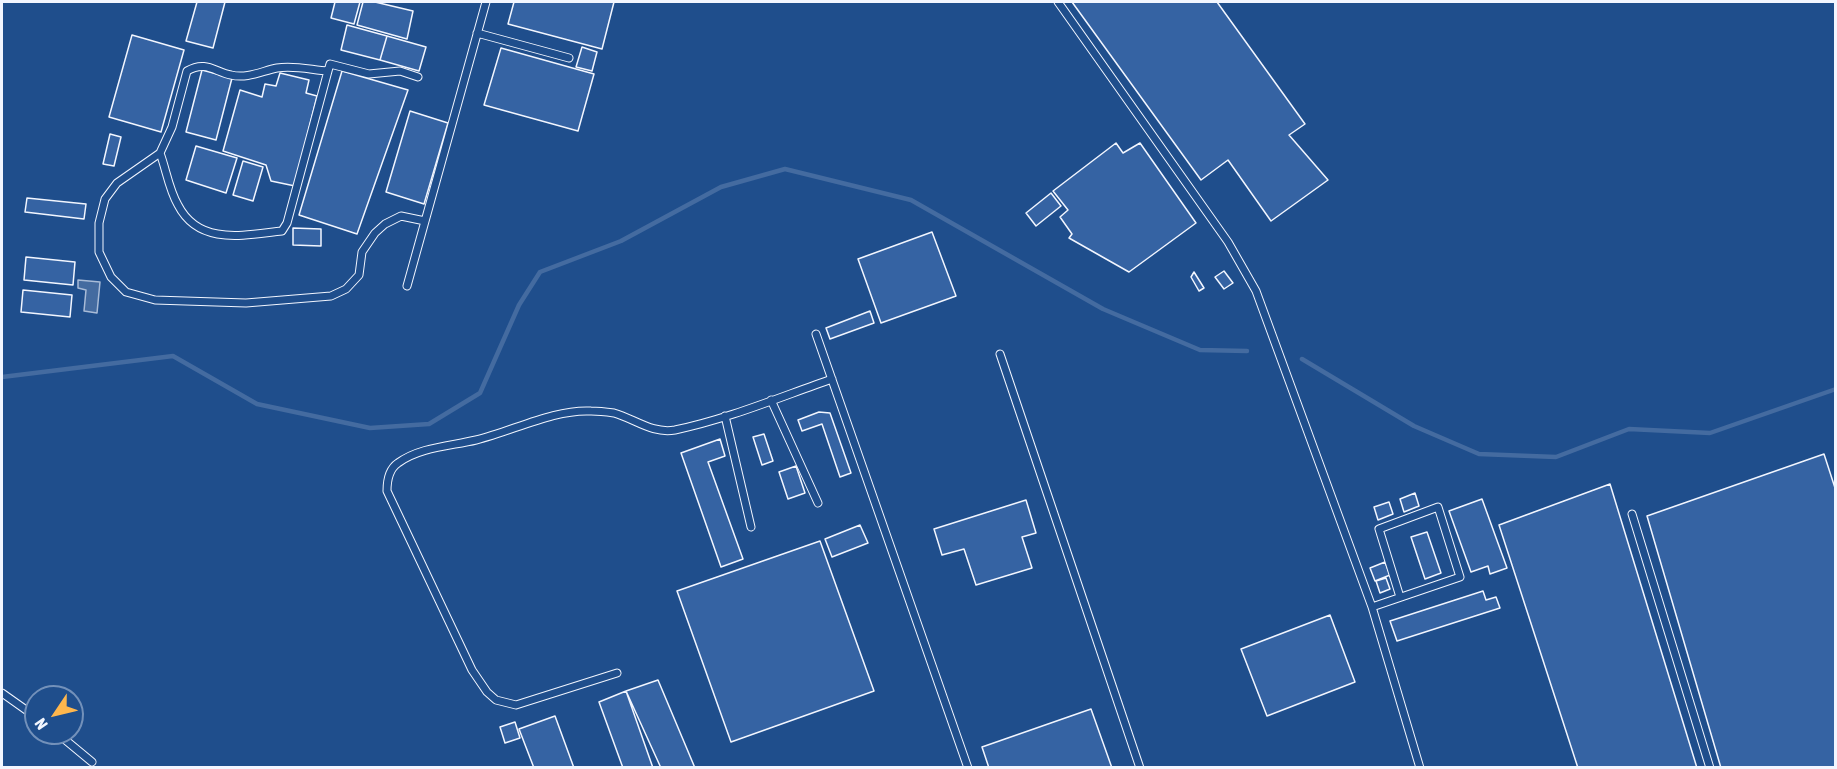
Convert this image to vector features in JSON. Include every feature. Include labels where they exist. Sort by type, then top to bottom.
[{"type":"lane","points":[[407,286],[486,2]]},
{"type":"lane","points":[[1059,2],[1228,242],[1256,291],[1372,607],[1420,768]]},
{"type":"lane","points":[[477,33],[569,58]]},
{"type":"lane","points":[[160,153],[178,206],[195,226],[216,235],[246,235],[282,231],[287,224],[330,63],[369,74],[400,71],[417,77]]},
{"type":"lane","points":[[328,70],[292,67],[251,75],[231,75],[215,68],[195,66],[188,71],[172,127],[160,153],[117,183],[105,199],[99,223],[99,252],[111,277],[126,292],[155,300],[246,303],[331,296],[346,289],[359,275],[362,252],[375,233],[386,224],[401,216],[425,221]]},
{"type":"lane","points":[[816,334],[968,768]]},
{"type":"lane","points":[[1000,354],[1140,768]]},
{"type":"lane","points":[[618,673],[516,705],[496,700],[487,692],[472,670],[387,491],[387,478],[394,464],[423,451],[478,440],[566,413],[590,410],[614,413],[658,431],[673,430],[724,416],[832,380]]},
{"type":"lane","points":[[771,400],[819,503]]},
{"type":"lane","points":[[724,416],[751,527]]},
{"type":"lane","points":[[1372,607],[1460,577],[1438,507],[1379,529],[1401,597]]},
{"type":"lane","points":[[1632,514],[1710,768]]},
{"type":"lane","points":[[2,693],[24,709]]},
{"type":"lane","points":[[71,745],[92,762]]},
{"type":"water","points":[[78,280],[100,282],[97,313],[84,311],[86,290],[78,288]]},
{"type":"building","points":[[197,2],[225,2],[213,48],[186,41]]},
{"type":"building","points":[[335,2],[360,2],[354,24],[331,18]]},
{"type":"building","points":[[363,2],[375,2],[413,11],[407,39],[357,25]]},
{"type":"building","points":[[514,2],[614,2],[602,49],[508,24]]},
{"type":"building","points":[[1072,2],[1217,2],[1305,124],[1289,135],[1328,180],[1271,221],[1228,160],[1201,180]]},
{"type":"building","points":[[347,25],[387,36],[380,60],[341,50]]},
{"type":"building","points":[[132,35],[184,50],[161,132],[109,117]]},
{"type":"building","points":[[387,36],[426,47],[419,71],[380,60]]},
{"type":"building","points":[[582,47],[597,52],[592,71],[576,67]]},
{"type":"building","points":[[501,48],[594,74],[578,131],[484,105]]},
{"type":"building","points":[[202,70],[232,78],[216,140],[186,132]]},
{"type":"building","points":[[342,71],[408,90],[357,234],[299,215]]},
{"type":"building","points":[[280,73],[309,80],[306,93],[317,96],[295,186],[271,181],[266,165],[223,151],[240,90],[262,97],[265,84],[276,86]]},
{"type":"building","points":[[410,111],[448,123],[424,204],[386,192]]},
{"type":"building","points":[[110,134],[121,137],[114,166],[103,164]]},
{"type":"building","points":[[1116,143],[1123,153],[1140,143],[1196,223],[1129,272],[1069,238],[1072,234],[1060,217],[1068,210],[1053,191]]},
{"type":"building","points":[[196,146],[237,158],[226,193],[186,180]]},
{"type":"building","points":[[243,161],[263,167],[253,201],[233,195]]},
{"type":"building","points":[[1051,193],[1061,206],[1036,226],[1026,213]]},
{"type":"building","points":[[27,198],[86,204],[84,219],[25,212]]},
{"type":"building","points":[[293,228],[321,229],[321,246],[293,245]]},
{"type":"building","points":[[932,232],[956,296],[881,323],[858,259]]},
{"type":"building","points":[[26,257],[75,262],[73,285],[24,280]]},
{"type":"building","points":[[1224,271],[1233,283],[1224,289],[1215,277]]},
{"type":"building","points":[[1194,272],[1204,288],[1199,291],[1191,277]]},
{"type":"building","points":[[23,290],[72,295],[70,317],[21,312]]},
{"type":"building","points":[[870,311],[874,323],[830,339],[826,328]]},
{"type":"building","points":[[819,412],[830,413],[851,473],[840,477],[822,424],[802,431],[798,420]]},
{"type":"building","points":[[764,434],[773,461],[762,465],[753,437]]},
{"type":"building","points":[[720,439],[725,456],[708,462],[743,559],[721,567],[681,453]]},
{"type":"building","points":[[1824,454],[1836,491],[1836,768],[1721,768],[1647,516]]},
{"type":"building","points":[[796,466],[805,493],[788,499],[779,472]]},
{"type":"building","points":[[1610,484],[1697,768],[1578,768],[1499,525]]},
{"type":"building","points":[[1415,493],[1419,506],[1404,512],[1400,499]]},
{"type":"building","points":[[1482,499],[1507,568],[1490,574],[1488,566],[1471,572],[1449,511]]},
{"type":"building","points":[[1026,500],[1036,533],[1022,537],[1032,568],[976,585],[964,549],[942,555],[934,529]]},
{"type":"building","points":[[1389,502],[1393,514],[1378,520],[1374,507]]},
{"type":"building","points":[[860,525],[868,543],[832,557],[825,539]]},
{"type":"building","points":[[1427,532],[1441,573],[1425,579],[1411,537]]},
{"type":"building","points":[[820,541],[874,691],[731,742],[677,591]]},
{"type":"building","points":[[1385,562],[1390,575],[1375,581],[1370,568]]},
{"type":"building","points":[[1386,578],[1390,589],[1380,593],[1376,581]]},
{"type":"building","points":[[1483,591],[1486,600],[1496,597],[1500,608],[1397,641],[1390,621]]},
{"type":"building","points":[[1330,615],[1355,682],[1267,716],[1241,649]]},
{"type":"building","points":[[658,680],[695,768],[661,768],[626,691]]},
{"type":"building","points":[[626,691],[653,768],[623,768],[599,702]]},
{"type":"building","points":[[1091,709],[1112,768],[989,768],[982,747]]},
{"type":"building","points":[[555,716],[574,768],[534,768],[519,729]]},
{"type":"building","points":[[515,722],[520,738],[505,743],[500,727]]},
{"type":"waterway","points":[[2,377],[173,356],[257,404],[370,428],[429,424],[480,393],[519,305],[540,272],[621,241],[721,187],[785,169],[911,200],[1103,309],[1200,350],[1247,351]]},
{"type":"waterway","points":[[1302,359],[1414,426],[1479,454],[1556,457],[1629,429],[1710,433],[1836,389]]}]
